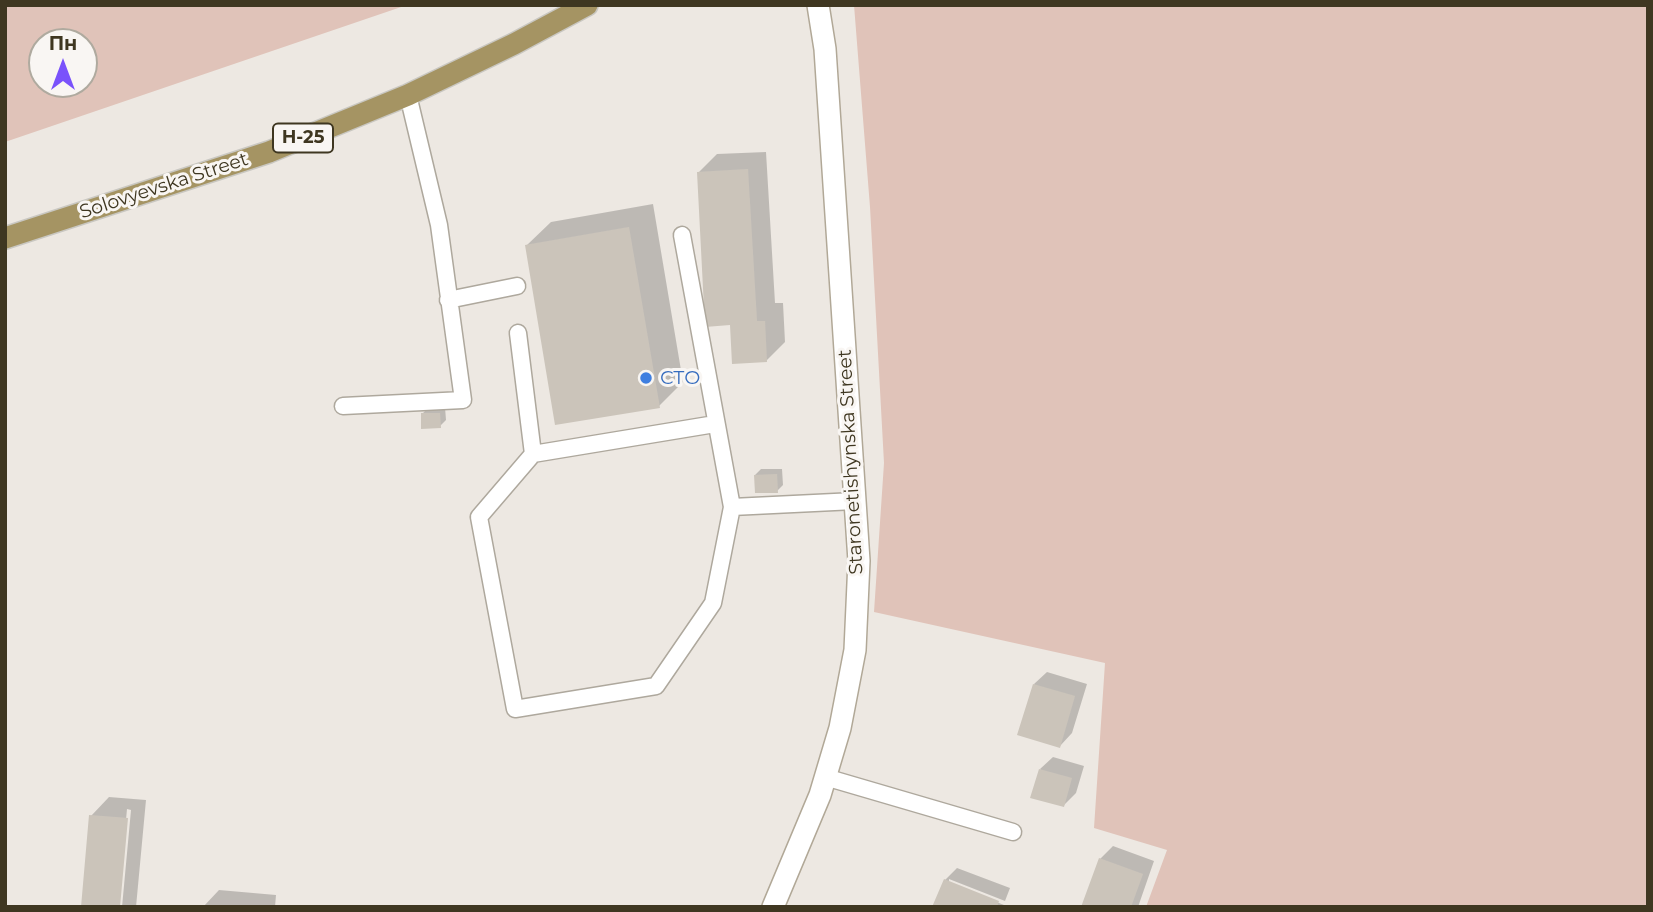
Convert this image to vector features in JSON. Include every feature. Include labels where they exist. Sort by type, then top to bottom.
[{"type":"main road","name":"Solovyevska Street","points":[[5,238],[269,152],[408,95],[587,5]]},
{"type":"main road","name":"Staronetishynska Street","points":[[773,907],[820,795],[840,728],[855,650],[859,561],[825,49],[818,5]]},
{"type":"lane","points":[[343,406],[463,400],[439,225],[408,95]]},
{"type":"lane","points":[[682,235],[732,507],[713,603],[656,686],[515,709],[479,517],[533,454],[715,424]]},
{"type":"lane","points":[[449,300],[517,286]]},
{"type":"lane","points":[[518,333],[533,454]]},
{"type":"lane","points":[[732,507],[855,501]]},
{"type":"lane","points":[[825,777],[1013,832]]},
{"type":"shaded area","points":[[5,5],[407,5],[5,142]]},
{"type":"shaded area","points":[[854,5],[1648,5],[1648,907],[1146,907],[1167,850],[1094,828],[1105,663],[874,612],[884,463],[870,207]]},
{"type":"building","points":[[748,169],[757,321],[765,321],[767,362],[732,364],[730,325],[705,327],[697,172]]},
{"type":"building","points":[[629,227],[660,408],[555,425],[525,245]]},
{"type":"building","points":[[421,413],[440,413],[441,428],[421,429]]},
{"type":"building","points":[[777,474],[778,493],[755,493],[754,475]]},
{"type":"building","points":[[1033,684],[1075,696],[1060,748],[1017,735]]},
{"type":"building","points":[[1039,769],[1072,778],[1064,807],[1030,798]]},
{"type":"building","points":[[89,815],[128,818],[120,907],[81,907]]},
{"type":"building","points":[[1099,858],[1143,874],[1131,907],[1081,907]]},
{"type":"building","points":[[944,879],[999,901],[997,907],[932,907]]},
{"type":"place","name":"СТО","points":[[646,378]]}]
